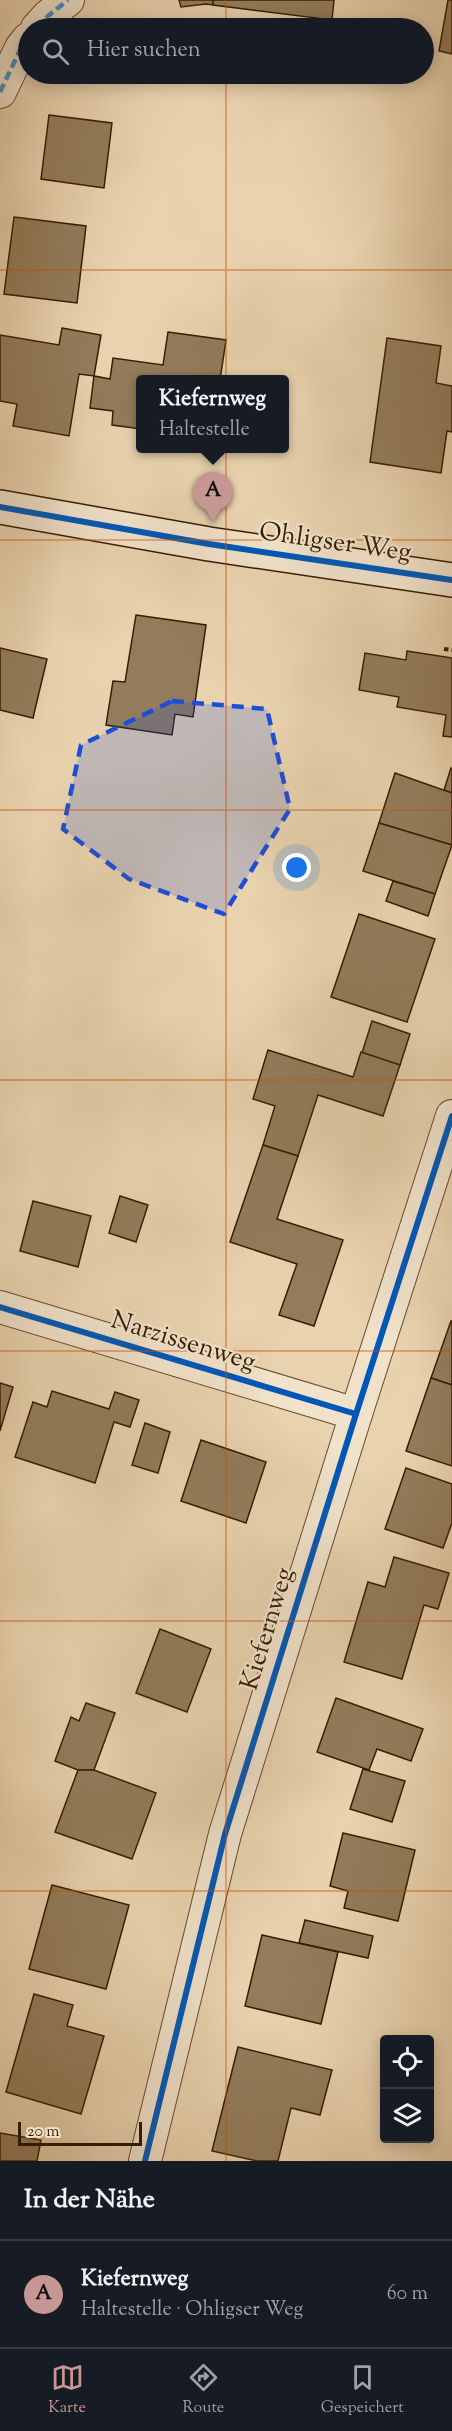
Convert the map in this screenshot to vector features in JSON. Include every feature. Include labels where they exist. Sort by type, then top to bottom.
[{"type":"street","points":[[45,18],[68,0]]},
{"type":"street","points":[[0,92],[18,54]]},
{"type":"street","name":"Ohligser Weg","points":[[0,507],[209,544],[452,580]]},
{"type":"street","name":"Kiefernweg","points":[[145,2161],[225,1834],[452,1116]]},
{"type":"street","name":"Narzissenweg","points":[[0,1307],[356,1414]]},
{"type":"path","points":[[444,649],[452,650]]},
{"type":"highlighted area","points":[[172,701],[267,709],[290,809],[224,914],[129,879],[63,829],[81,745]]},
{"type":"building","points":[[179,0],[213,0],[213,5],[181,7]]},
{"type":"building","points":[[213,0],[334,0],[332,18],[213,5]]},
{"type":"building","points":[[448,0],[452,0],[452,54],[439,51]]},
{"type":"building","points":[[49,115],[112,123],[104,188],[41,179]]},
{"type":"building","points":[[14,217],[86,226],[77,303],[4,294]]},
{"type":"building","points":[[62,328],[101,335],[94,376],[79,374],[69,436],[13,426],[17,404],[0,401],[0,335],[59,345]]},
{"type":"building","points":[[168,332],[226,340],[221,375],[136,375],[136,428],[112,425],[113,411],[90,408],[94,376],[110,379],[113,358],[163,365]]},
{"type":"building","points":[[387,338],[441,346],[436,383],[452,386],[452,432],[447,431],[441,473],[370,462]]},
{"type":"building","points":[[136,615],[206,625],[193,717],[175,714],[172,735],[106,725],[113,681],[125,682]]},
{"type":"building","points":[[0,648],[47,659],[33,718],[0,710]]},
{"type":"building","points":[[407,651],[452,658],[452,737],[443,736],[446,715],[397,707],[399,697],[359,690],[365,653],[406,660]]},
{"type":"building","points":[[452,769],[452,793],[444,790]]},
{"type":"building","points":[[395,773],[452,793],[452,845],[379,823]]},
{"type":"building","points":[[379,823],[452,845],[435,894],[363,871]]},
{"type":"building","points":[[393,881],[435,894],[428,916],[386,901]]},
{"type":"building","points":[[359,914],[435,939],[407,1022],[331,997]]},
{"type":"building","points":[[372,1021],[410,1034],[400,1065],[362,1053]]},
{"type":"building","points":[[268,1050],[353,1077],[361,1052],[400,1065],[383,1116],[318,1095],[298,1156],[263,1145],[275,1106],[253,1099]]},
{"type":"building","points":[[263,1145],[298,1156],[277,1219],[343,1240],[314,1326],[279,1315],[297,1264],[230,1242]]},
{"type":"building","points":[[120,1196],[148,1205],[136,1242],[109,1233]]},
{"type":"building","points":[[33,1201],[91,1216],[78,1267],[20,1251]]},
{"type":"building","points":[[452,1321],[452,1385],[431,1378]]},
{"type":"building","points":[[431,1378],[452,1385],[452,1466],[406,1451]]},
{"type":"building","points":[[0,1383],[13,1387],[0,1431]]},
{"type":"building","points":[[52,1391],[109,1409],[115,1392],[139,1400],[130,1427],[114,1422],[95,1483],[15,1457],[33,1402],[47,1407]]},
{"type":"building","points":[[145,1423],[170,1432],[158,1473],[132,1465]]},
{"type":"building","points":[[201,1440],[266,1462],[246,1523],[181,1501]]},
{"type":"building","points":[[406,1468],[452,1484],[452,1523],[443,1548],[385,1529]]},
{"type":"building","points":[[394,1557],[449,1573],[438,1609],[424,1605],[402,1679],[344,1662],[368,1582],[385,1587]]},
{"type":"building","points":[[160,1629],[211,1649],[187,1712],[136,1693]]},
{"type":"building","points":[[336,1698],[423,1729],[411,1761],[377,1749],[369,1770],[317,1752]]},
{"type":"building","points":[[86,1703],[115,1713],[94,1770],[78,1770],[55,1761],[71,1717],[79,1721]]},
{"type":"building","points":[[363,1769],[405,1781],[392,1822],[350,1809]]},
{"type":"building","points":[[78,1770],[94,1770],[156,1793],[132,1859],[55,1832]]},
{"type":"building","points":[[343,1833],[415,1850],[398,1921],[344,1908],[348,1891],[330,1886]]},
{"type":"building","points":[[52,1885],[129,1905],[106,1989],[29,1969]]},
{"type":"building","points":[[305,1920],[373,1936],[368,1958],[299,1943]]},
{"type":"building","points":[[262,1935],[338,1952],[321,2024],[245,2006]]},
{"type":"building","points":[[34,1994],[73,2005],[67,2026],[104,2036],[81,2114],[6,2092]]},
{"type":"building","points":[[238,2047],[332,2070],[320,2115],[291,2108],[278,2161],[257,2161],[212,2151]]},
{"type":"building","points":[[0,2133],[41,2140],[37,2161],[0,2161]]},
{"type":"marked path","points":[[46,18],[68,0]]},
{"type":"marked path","points":[[0,92],[18,54]]},
{"type":"cycle path","points":[[0,507],[209,544],[452,580]]},
{"type":"cycle path","points":[[145,2161],[225,1834],[452,1116]]},
{"type":"cycle path","points":[[0,1307],[356,1414]]},
{"type":"place","name":"Kiefernweg","points":[[213,522]]}]
